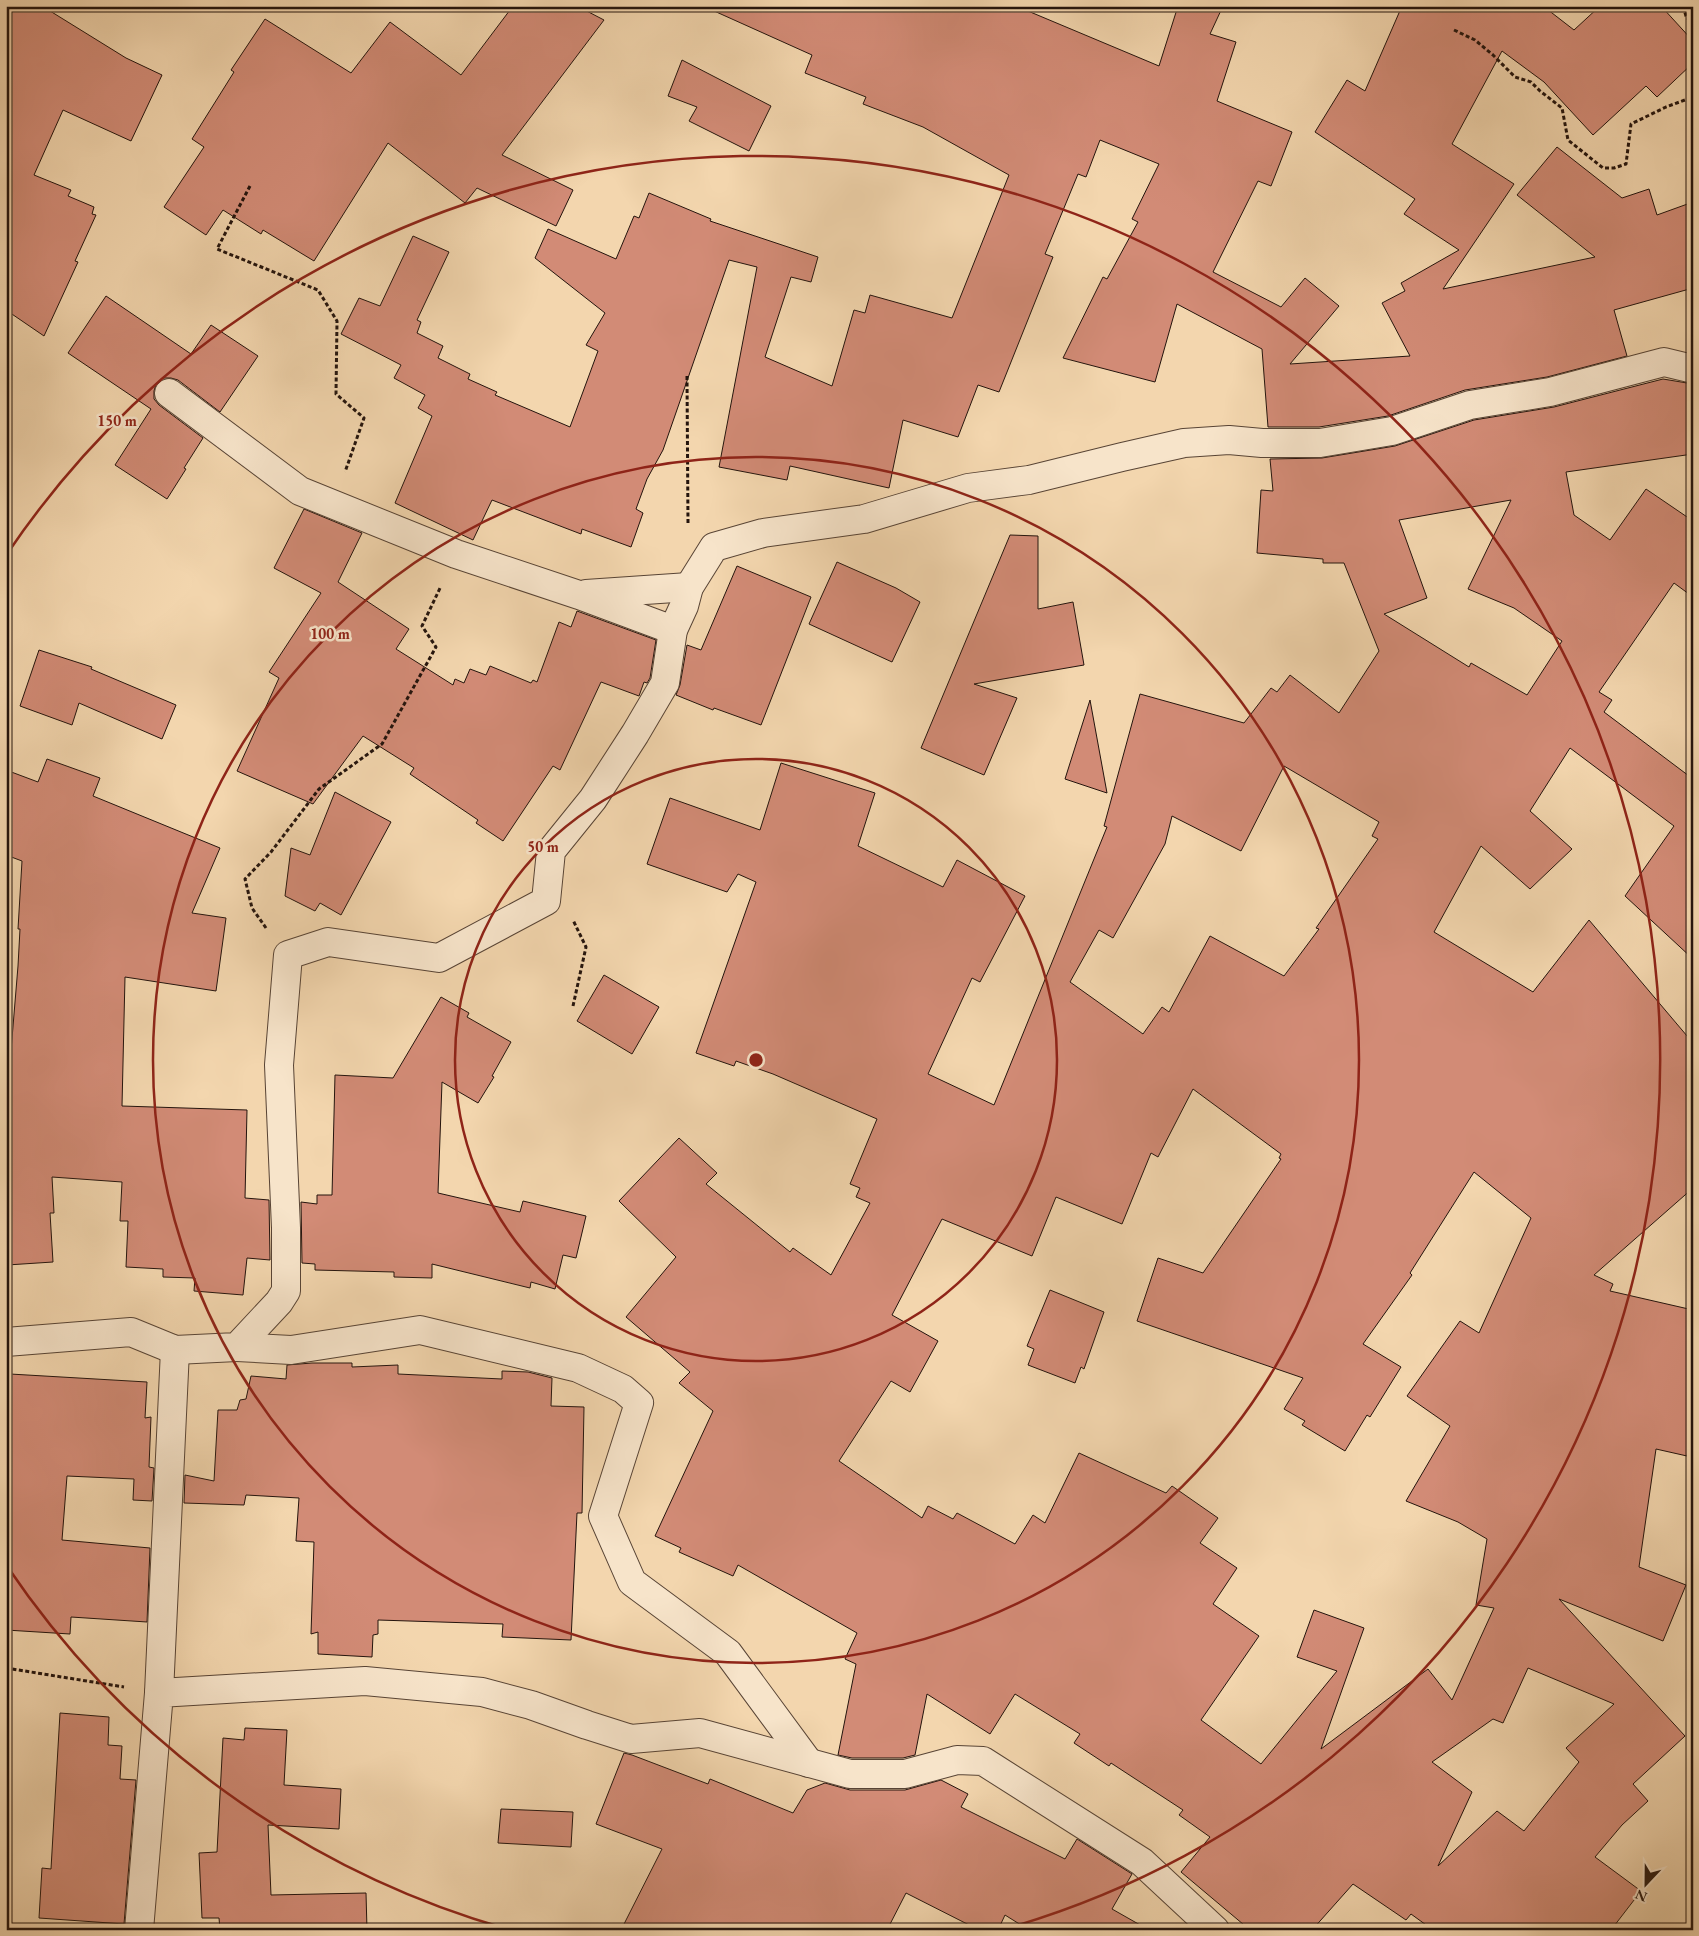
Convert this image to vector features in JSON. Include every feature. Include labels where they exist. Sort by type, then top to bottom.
[{"type":"street","points":[[237,1347],[286,1291],[286,1228],[279,1065],[288,955],[328,942],[439,958],[546,901],[550,851],[593,798],[635,734],[665,683],[673,630],[684,606],[689,587],[714,547],[763,533],[864,520],[968,488],[1029,480],[1184,443],[1229,440],[1262,443],[1320,443],[1392,431],[1470,405],[1550,392],[1664,362],[1693,369]]},
{"type":"street","points":[[169,393],[300,491],[334,503],[456,554],[579,594],[673,630]]},
{"type":"street","points":[[579,594],[689,587]]},
{"type":"street","points":[[6,1342],[131,1332],[175,1350],[237,1347],[291,1350],[420,1330],[578,1368],[623,1388],[639,1403],[603,1516],[632,1582],[728,1653],[809,1763]]},
{"type":"street","points":[[139,1930],[159,1693],[175,1350]]},
{"type":"street","points":[[159,1693],[365,1681],[482,1692],[531,1705],[587,1726],[631,1739],[700,1733],[850,1774],[905,1774],[957,1760],[983,1761],[1142,1862],[1215,1930]]},
{"type":"path","points":[[1683,6],[1686,16],[1693,25]]},
{"type":"path","points":[[1454,30],[1475,40],[1493,55],[1514,77],[1531,82],[1562,108],[1568,140],[1603,168],[1614,168],[1626,164],[1631,124],[1666,107],[1693,97]]},
{"type":"path","points":[[250,186],[217,249],[318,290],[337,321],[336,394],[364,418],[334,503]]},
{"type":"path","points":[[687,376],[688,529]]},
{"type":"path","points":[[288,955],[252,908],[245,879],[271,852],[319,789],[382,744],[436,647],[422,626],[456,554]]},
{"type":"path","points":[[6,1668],[159,1693]]},
{"type":"building","points":[[6,6],[42,6],[126,58],[162,75],[131,141],[63,110],[34,175],[71,190],[68,196],[94,207],[92,214],[96,215],[75,261],[78,262],[44,336],[6,310]]},
{"type":"building","points":[[513,6],[577,6],[604,20],[502,155],[573,190],[556,226],[477,188],[465,203],[388,143],[314,261],[263,230],[261,234],[223,210],[206,235],[164,207],[204,147],[192,139],[234,72],[231,70],[265,19],[351,73],[390,22],[461,75]]},
{"type":"building","points":[[703,6],[1016,6],[1159,66],[1178,6],[1223,6],[1210,34],[1236,42],[1217,101],[1292,132],[1271,186],[1258,181],[1213,272],[1281,307],[1305,278],[1339,306],[1290,364],[1410,356],[1382,303],[1405,291],[1401,283],[1459,250],[1404,214],[1415,199],[1315,132],[1347,80],[1365,91],[1402,6],[1543,6],[1574,30],[1600,6],[1661,6],[1693,41],[1693,63],[1657,97],[1646,86],[1593,135],[1544,82],[1502,51],[1452,144],[1514,184],[1443,289],[1595,257],[1517,195],[1557,147],[1622,198],[1649,189],[1657,215],[1693,202],[1693,288],[1614,310],[1627,356],[1547,377],[1465,390],[1388,416],[1319,427],[1268,427],[1262,349],[1177,304],[1155,382],[1063,358],[1103,277],[1107,279],[1138,222],[1132,219],[1159,164],[1100,140],[1086,177],[1078,174],[1045,254],[1053,257],[999,392],[978,385],[958,437],[903,420],[889,488],[790,466],[787,480],[719,467],[757,267],[729,260],[663,450],[647,479],[636,509],[643,513],[631,547],[582,529],[581,534],[492,500],[473,540],[395,503],[432,416],[418,408],[425,395],[394,378],[401,365],[341,334],[359,298],[380,306],[413,236],[449,252],[417,320],[421,322],[417,333],[443,346],[438,358],[470,374],[468,379],[497,392],[495,395],[570,427],[598,351],[586,345],[605,313],[535,258],[548,229],[616,259],[634,216],[639,218],[649,193],[711,219],[710,221],[818,257],[811,282],[791,277],[765,357],[832,386],[854,310],[865,313],[870,295],[952,318],[1009,175],[923,127],[863,104],[866,97],[805,73],[812,55]]},
{"type":"building","points":[[682,60],[771,106],[749,151],[689,121],[697,107],[668,96]]},
{"type":"building","points":[[106,296],[191,354],[211,325],[258,356],[220,412],[178,380],[163,378],[156,384],[154,399],[159,405],[203,438],[167,499],[115,465],[151,409],[68,353]]},
{"type":"building","points":[[1663,379],[1693,384],[1693,454],[1566,472],[1574,515],[1610,540],[1646,489],[1693,521],[1693,597],[1674,583],[1599,692],[1612,700],[1604,712],[1693,779],[1693,959],[1625,896],[1674,826],[1570,748],[1530,811],[1572,849],[1530,889],[1481,846],[1434,932],[1533,992],[1589,920],[1693,1043],[1693,1188],[1594,1275],[1613,1284],[1610,1291],[1693,1310],[1693,1427],[1687,1456],[1656,1449],[1639,1567],[1686,1585],[1663,1641],[1559,1599],[1685,1736],[1633,1784],[1648,1801],[1622,1825],[1595,1857],[1641,1891],[1611,1930],[1433,1930],[1411,1914],[1406,1920],[1353,1884],[1312,1930],[1250,1930],[1181,1872],[1210,1837],[1179,1815],[1183,1810],[1111,1763],[1109,1766],[1074,1743],[1080,1734],[1015,1694],[990,1734],[927,1694],[915,1755],[903,1758],[852,1758],[838,1755],[856,1664],[845,1659],[857,1633],[738,1565],[733,1576],[679,1552],[681,1548],[655,1536],[713,1411],[679,1383],[690,1372],[626,1317],[676,1257],[619,1201],[679,1138],[717,1173],[706,1184],[790,1252],[793,1248],[831,1275],[870,1203],[856,1197],[860,1188],[850,1184],[877,1119],[773,1074],[736,1061],[734,1066],[696,1053],[756,882],[738,874],[727,892],[647,864],[670,798],[760,830],[781,763],[875,793],[858,846],[943,887],[957,860],[1025,896],[980,982],[972,978],[928,1074],[994,1105],[1107,827],[1104,826],[1140,694],[1244,723],[1271,688],[1277,692],[1290,675],[1339,713],[1379,651],[1344,563],[1323,563],[1323,559],[1257,553],[1261,490],[1273,491],[1270,459],[1322,458],[1395,446],[1474,420],[1554,407]],"holes":[[[1511,500],[1468,589],[1514,608],[1562,641],[1527,695],[1471,663],[1469,667],[1384,614],[1427,598],[1399,520]],[[1284,766],[1379,822],[1372,836],[1378,839],[1316,928],[1319,929],[1284,976],[1210,936],[1169,1012],[1162,1007],[1143,1034],[1070,982],[1099,930],[1113,938],[1165,844],[1172,816],[1241,851]],[[1193,1089],[1281,1154],[1279,1158],[1281,1159],[1203,1273],[1158,1258],[1137,1321],[1303,1378],[1284,1409],[1305,1421],[1302,1425],[1345,1451],[1367,1415],[1370,1417],[1401,1367],[1363,1344],[1412,1275],[1410,1273],[1474,1172],[1531,1218],[1479,1333],[1460,1321],[1407,1396],[1450,1426],[1406,1501],[1458,1522],[1487,1539],[1476,1605],[1494,1608],[1452,1700],[1428,1669],[1321,1749],[1364,1628],[1314,1610],[1297,1657],[1337,1671],[1261,1764],[1201,1720],[1259,1636],[1213,1604],[1237,1568],[1200,1543],[1218,1518],[1172,1486],[1166,1493],[1079,1453],[1045,1523],[1033,1515],[1015,1544],[957,1513],[953,1519],[928,1506],[922,1518],[839,1461],[891,1381],[910,1392],[938,1341],[892,1315],[942,1219],[1032,1256],[1056,1197],[1122,1224],[1151,1153],[1158,1157]],[[1528,1668],[1614,1704],[1566,1748],[1579,1762],[1524,1831],[1497,1811],[1438,1866],[1472,1792],[1432,1762],[1493,1719],[1503,1723]]]},
{"type":"building","points":[[304,509],[362,533],[338,582],[409,629],[396,649],[453,685],[455,679],[464,683],[470,669],[486,675],[490,666],[531,683],[533,680],[537,682],[559,622],[571,627],[577,611],[656,640],[650,678],[647,683],[644,682],[639,696],[601,682],[560,770],[553,766],[503,841],[476,823],[478,820],[410,774],[414,768],[363,736],[313,804],[237,771],[279,678],[269,672],[321,593],[274,568]]},
{"type":"building","points":[[1010,535],[1038,536],[1038,609],[1073,602],[1084,665],[974,684],[1017,698],[984,775],[921,748]]},
{"type":"building","points":[[837,562],[896,588],[920,602],[892,662],[809,624]]},
{"type":"building","points":[[737,566],[811,597],[761,725],[714,708],[713,710],[676,695],[680,685],[687,645],[701,650]]},
{"type":"building","points":[[39,650],[92,667],[91,669],[176,705],[162,739],[79,703],[72,725],[20,706]]},
{"type":"building","points":[[1090,700],[1107,793],[1065,779]]},
{"type":"building","points":[[47,759],[100,778],[93,796],[220,848],[192,913],[226,918],[216,991],[125,977],[122,1106],[247,1110],[245,1198],[269,1200],[270,1260],[247,1258],[243,1295],[194,1291],[195,1278],[163,1277],[163,1269],[126,1267],[128,1221],[120,1221],[122,1182],[52,1177],[54,1213],[50,1213],[53,1262],[7,1265],[6,1087],[8,1087],[18,966],[22,861],[6,855],[6,770],[38,782]]},
{"type":"building","points":[[335,792],[391,822],[341,915],[320,903],[315,911],[285,896],[291,848],[310,855]]},
{"type":"building","points":[[604,975],[659,1007],[632,1054],[577,1021]]},
{"type":"building","points":[[441,997],[469,1013],[467,1017],[511,1042],[492,1076],[494,1077],[478,1103],[442,1082],[438,1193],[520,1212],[523,1201],[586,1216],[576,1258],[563,1255],[555,1289],[531,1282],[530,1288],[432,1264],[432,1278],[394,1277],[394,1272],[315,1270],[315,1264],[302,1263],[301,1202],[317,1204],[317,1195],[332,1195],[335,1075],[393,1078]]},
{"type":"building","points":[[1050,1290],[1104,1312],[1084,1369],[1081,1367],[1075,1383],[1028,1365],[1034,1349],[1027,1346]]},
{"type":"building","points":[[352,1363],[352,1367],[398,1365],[398,1374],[502,1379],[502,1371],[528,1372],[552,1378],[551,1406],[584,1407],[582,1513],[577,1513],[571,1640],[502,1637],[503,1624],[378,1620],[378,1634],[373,1635],[372,1657],[318,1654],[318,1632],[311,1634],[314,1542],[296,1541],[299,1498],[246,1495],[244,1505],[184,1503],[185,1475],[214,1481],[218,1410],[237,1410],[240,1400],[246,1399],[251,1376],[286,1379],[287,1365]]},
{"type":"building","points":[[10,1374],[147,1382],[145,1418],[151,1417],[149,1467],[154,1468],[152,1501],[133,1500],[134,1479],[67,1476],[62,1540],[150,1548],[147,1622],[71,1617],[70,1634],[6,1630],[6,1389],[9,1389]]},
{"type":"building","points":[[60,1713],[109,1717],[108,1745],[122,1746],[120,1779],[136,1780],[124,1924],[39,1918],[42,1868],[51,1869]]},
{"type":"building","points":[[245,1728],[287,1730],[284,1785],[341,1789],[339,1829],[268,1825],[271,1895],[366,1893],[367,1930],[220,1930],[219,1918],[202,1918],[199,1853],[217,1852],[223,1738],[244,1740]]},
{"type":"building","points":[[624,1753],[708,1784],[710,1779],[793,1813],[807,1790],[825,1783],[850,1790],[905,1790],[941,1780],[968,1794],[961,1807],[1065,1859],[1077,1839],[1132,1874],[1112,1909],[1149,1930],[1029,1930],[1005,1915],[998,1930],[979,1930],[906,1893],[887,1930],[621,1930],[662,1849],[596,1824]]},
{"type":"building","points":[[501,1809],[573,1812],[571,1847],[498,1843]]}]
